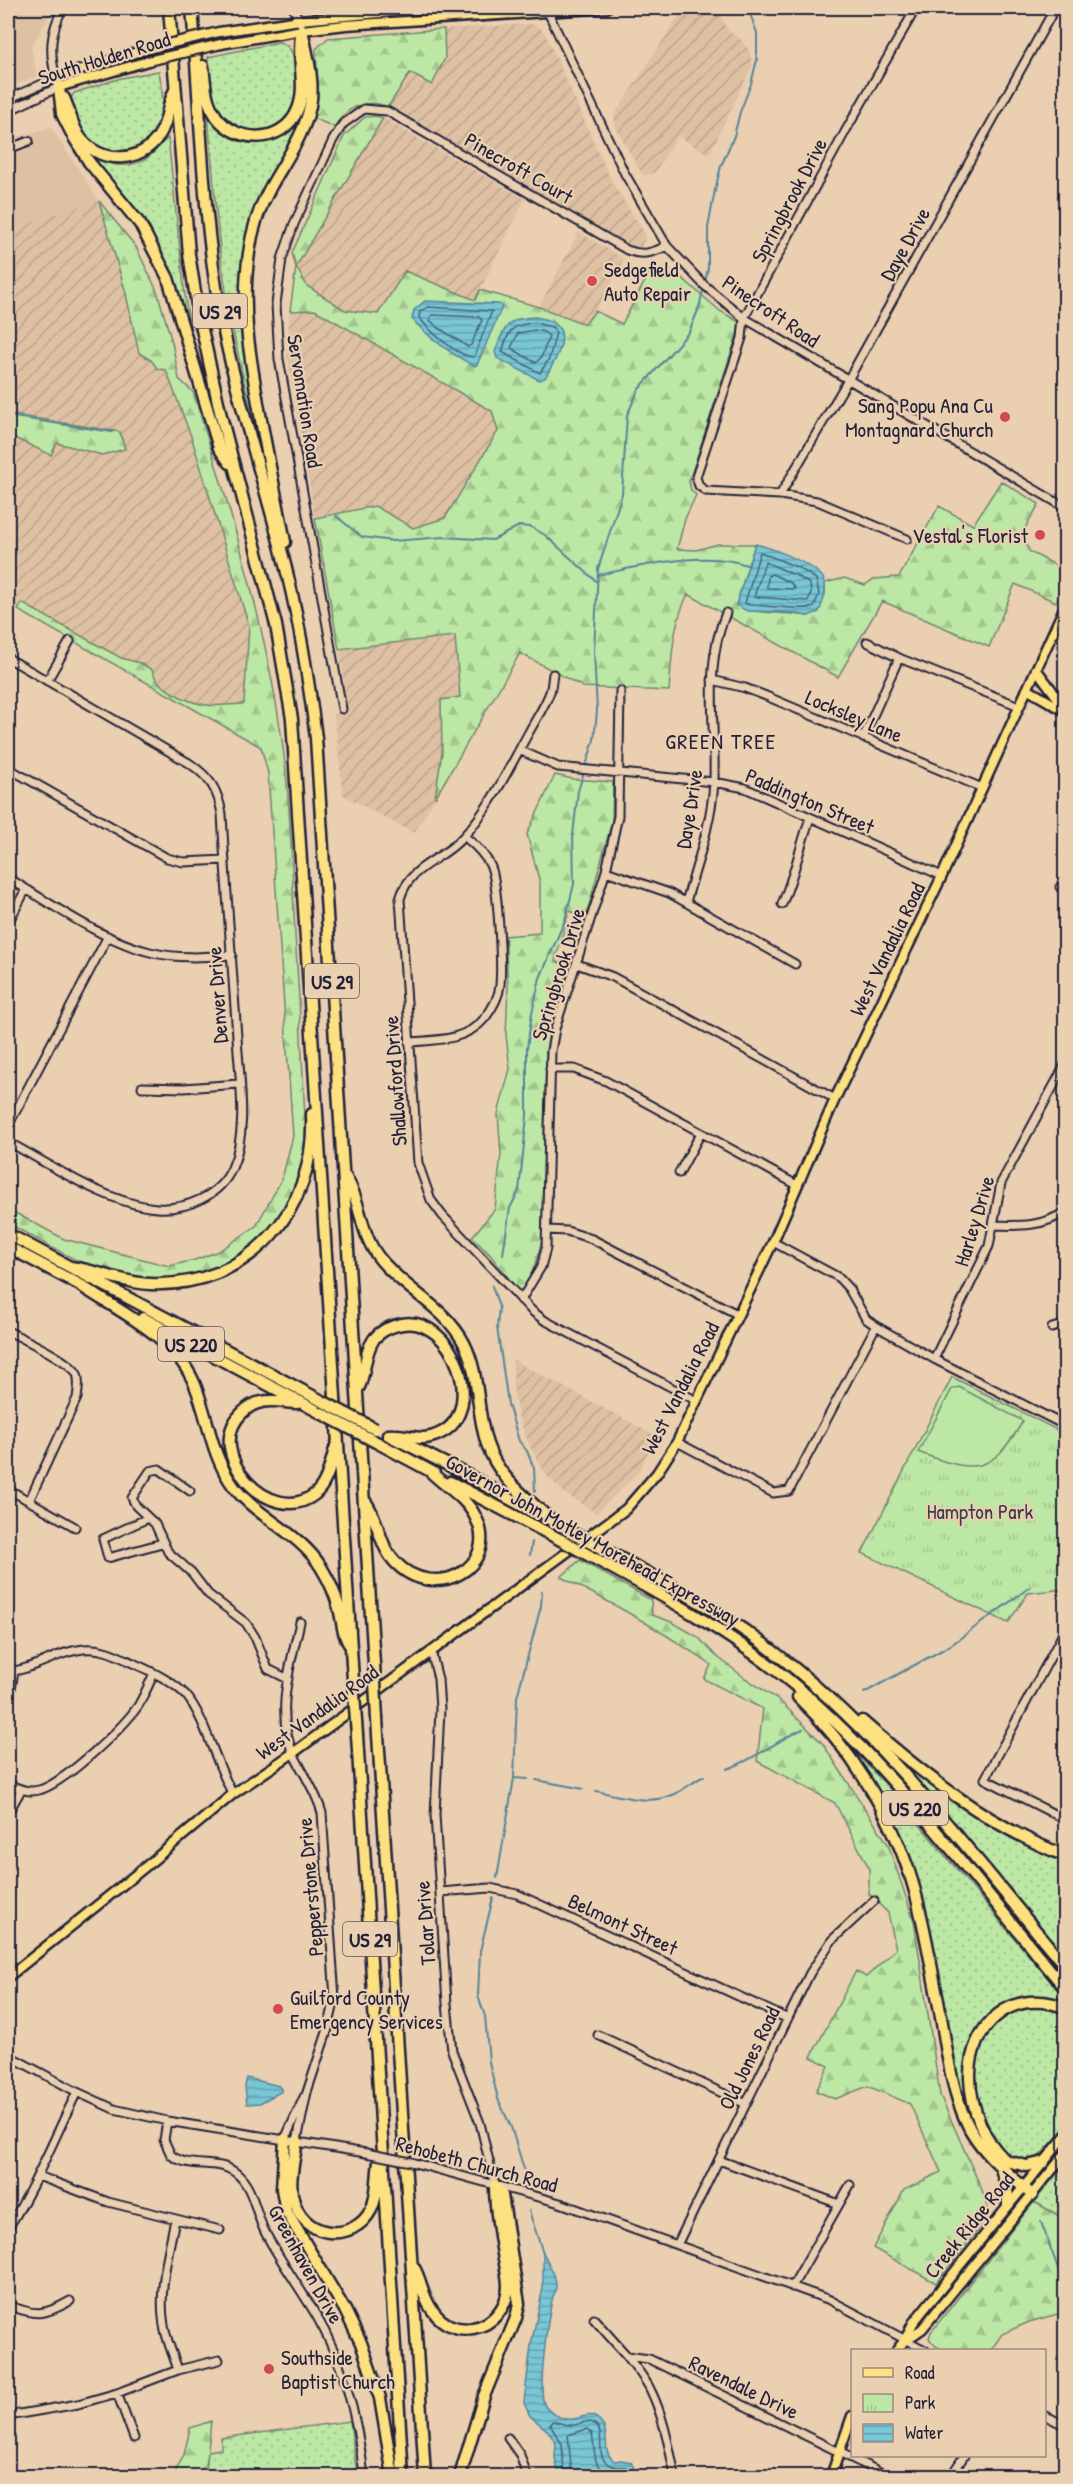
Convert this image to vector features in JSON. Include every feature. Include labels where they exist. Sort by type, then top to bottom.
[{"type":"highway","name":"US 29","points":[[169,8],[189,254],[198,311],[221,416],[276,625],[292,719],[315,1045],[403,2476]]},
{"type":"highway","name":"US 29","points":[[192,8],[205,191],[223,326],[242,410],[288,578],[309,676],[316,738],[425,2476]]},
{"type":"highway","points":[[195,37],[201,52],[207,95],[212,111],[219,121],[236,134],[251,138],[262,137],[283,128],[297,111],[301,91],[298,51],[301,25]]},
{"type":"highway","points":[[288,578],[288,556],[267,456],[246,334],[247,278],[250,243],[259,213],[269,189],[300,136],[310,106],[312,92],[310,74],[301,25]]},
{"type":"highway","points":[[58,82],[82,140],[97,152],[115,157],[131,156],[144,151],[154,143],[163,129],[168,101],[175,90]]},
{"type":"highway","points":[[58,82],[62,114],[73,136],[89,162],[140,224],[168,278],[219,448],[236,471]]},
{"type":"highway","points":[[70,1267],[136,1283],[170,1284],[192,1281],[218,1272],[255,1251],[283,1222],[304,1181],[312,1140],[310,1078],[315,1045]]},
{"type":"highway","points":[[344,1175],[352,1188],[363,1229],[371,1247],[393,1274],[448,1321],[465,1345],[477,1382],[487,1443],[498,1468],[514,1490],[554,1523]]},
{"type":"highway","name":"Governor John Motley Morehead Expressway","points":[[8,1234],[375,1429],[462,1472],[704,1604],[738,1626],[781,1657],[831,1700],[897,1767],[1065,1967]]},
{"type":"highway","name":"Governor John Motley Morehead Expressway","points":[[8,1247],[561,1540],[700,1617],[745,1647],[817,1705],[869,1755],[1065,1989]]},
{"type":"highway","points":[[80,1285],[149,1329],[183,1363],[195,1385],[215,1453],[225,1473],[246,1500],[292,1536],[319,1563],[336,1595],[344,1638],[352,1648]]},
{"type":"highway","points":[[358,1389],[364,1376],[367,1353],[374,1340],[384,1330],[408,1323],[425,1326],[439,1335],[453,1355],[463,1388],[459,1413],[450,1426],[443,1433],[424,1439],[400,1434],[388,1435]]},
{"type":"highway","points":[[303,1403],[261,1402],[248,1408],[237,1418],[230,1432],[231,1454],[236,1466],[258,1491],[268,1498],[281,1502],[299,1502],[316,1493],[328,1473],[339,1437]]},
{"type":"highway","points":[[365,1501],[373,1512],[377,1529],[388,1553],[407,1573],[432,1581],[455,1577],[468,1567],[477,1554],[480,1544],[479,1526],[471,1509],[430,1471]]},
{"type":"highway","points":[[745,1647],[831,1732],[860,1772],[884,1812],[912,1880],[956,2092],[969,2127],[982,2146],[1030,2189]]},
{"type":"highway","points":[[831,1700],[848,1708],[956,1797],[994,1822],[1065,1856]]},
{"type":"highway","points":[[1008,2205],[1001,2161],[986,2136],[972,2097],[970,2078],[976,2046],[986,2026],[1010,2006],[1042,2000],[1065,2008]]},
{"type":"highway","points":[[285,2139],[282,2189],[286,2211],[345,2310],[361,2343],[380,2398],[393,2476]]},
{"type":"highway","points":[[297,2141],[291,2186],[294,2204],[304,2220],[312,2227],[333,2233],[345,2232],[356,2226],[370,2212],[383,2144]]},
{"type":"highway","points":[[1001,2161],[1027,2166],[1044,2162]]},
{"type":"highway","points":[[412,2265],[420,2277],[428,2306],[441,2320],[458,2328],[469,2329],[490,2322],[505,2300],[508,2286],[495,2210],[495,2186]]},
{"type":"highway","points":[[460,2476],[484,2396],[516,2318],[519,2304],[502,2195],[495,2186]]},
{"type":"main road","name":"South Holden Road","points":[[58,82],[301,25],[436,8]]},
{"type":"main road","name":"South Holden Road","points":[[58,82],[147,49],[219,32],[547,9],[607,8]]},
{"type":"main road","name":"West Vandalia Road","points":[[8,1977],[233,1794],[293,1753],[626,1509],[657,1473],[677,1442],[773,1242],[835,1099],[942,876],[1065,604]]},
{"type":"main road","points":[[1036,669],[1065,710]]},
{"type":"main road","points":[[1027,689],[1065,710]]},
{"type":"main road","name":"Creek Ridge Road","points":[[898,2349],[913,2323],[1008,2205],[1030,2189],[1044,2162],[1065,2135]]},
{"type":"main road","name":"Creek Ridge Road","points":[[905,2340],[922,2329],[1030,2189],[1065,2153]]},
{"type":"main road","points":[[831,2476],[851,2419]]},
{"type":"street","points":[[58,82],[50,45],[56,21],[63,8]]},
{"type":"street","points":[[293,8],[301,25]]},
{"type":"street","name":"Springbrook Drive","points":[[780,495],[706,491],[699,486],[696,477],[742,338],[744,318],[851,121],[916,8]]},
{"type":"street","name":"Daye Drive","points":[[780,495],[848,380],[1055,8]]},
{"type":"street","name":"Pinecroft Road","points":[[547,9],[625,174],[667,246],[704,285],[744,318],[1065,508]]},
{"type":"street","name":"South Holden Road","points":[[8,99],[58,82]]},
{"type":"street","name":"South Holden Road","points":[[8,111],[58,82]]},
{"type":"street","name":"Pinecroft Court","points":[[354,114],[364,109],[387,111],[627,250],[639,255],[650,254],[667,246]]},
{"type":"street","name":"Servomation Road","points":[[342,709],[279,359],[276,304],[282,259],[294,224],[333,140],[354,114]]},
{"type":"street","points":[[8,149],[29,141]]},
{"type":"street","points":[[780,495],[817,501],[907,539]]},
{"type":"street","name":"Daye Drive","points":[[686,902],[709,817],[714,782],[712,680],[715,644],[726,613]]},
{"type":"street","points":[[8,658],[47,681],[70,641]]},
{"type":"street","points":[[867,642],[899,658],[1019,706]]},
{"type":"street","points":[[863,738],[899,658]]},
{"type":"street","name":"Shallowford Drive","points":[[553,674],[550,692],[519,750],[502,780],[464,836],[445,854],[411,875],[404,884],[400,898],[418,1163],[431,1200],[442,1215],[521,1300],[544,1320],[697,1401]]},
{"type":"street","name":"Locksley Lane","points":[[712,680],[766,696],[982,788]]},
{"type":"street","name":"Denver Drive","points":[[8,1142],[117,1199],[142,1206],[175,1208],[192,1204],[221,1184],[232,1170],[242,1140],[232,955],[219,795],[213,783],[203,772],[47,681]]},
{"type":"street","name":"Springbrook Drive","points":[[521,1300],[541,1267],[546,1248],[550,1069],[555,1029],[606,871],[618,816],[620,691]]},
{"type":"street","name":"Paddington Street","points":[[519,750],[558,767],[714,782],[745,788],[942,876]]},
{"type":"street","points":[[8,768],[167,858],[193,862],[225,860]]},
{"type":"street","points":[[782,904],[793,878],[800,846],[810,818]]},
{"type":"street","points":[[409,1042],[457,1037],[472,1029],[489,1011],[500,987],[500,945],[492,869],[485,856],[464,836]]},
{"type":"street","points":[[606,871],[652,886],[686,902],[795,964]]},
{"type":"street","points":[[8,878],[108,936],[137,949],[171,956],[232,955]]},
{"type":"street","points":[[1065,880],[1060,887],[1065,893]]},
{"type":"street","points":[[8,923],[26,889]]},
{"type":"street","points":[[8,1126],[108,936]]},
{"type":"street","points":[[577,964],[613,977],[835,1099]]},
{"type":"street","name":"Harley Drive","points":[[934,1359],[982,1263],[993,1225],[1001,1183],[1065,1063]]},
{"type":"street","points":[[550,1069],[574,1069],[589,1074],[797,1185]]},
{"type":"street","points":[[142,1087],[184,1088],[239,1084]]},
{"type":"street","points":[[679,1173],[701,1134]]},
{"type":"street","points":[[993,1225],[1021,1227],[1045,1222],[1065,1211]]},
{"type":"street","points":[[546,1230],[567,1231],[591,1239],[737,1314]]},
{"type":"street","points":[[773,1242],[838,1277],[849,1290],[866,1319],[876,1326],[934,1359],[1065,1426]]},
{"type":"street","points":[[1052,1328],[1065,1324]]},
{"type":"street","points":[[677,1442],[773,1493],[789,1491],[876,1326]]},
{"type":"street","points":[[8,1331],[62,1361],[76,1372],[79,1384],[77,1398],[29,1501]]},
{"type":"street","points":[[190,1491],[159,1469],[150,1471],[132,1498],[136,1506],[155,1524],[168,1552],[189,1571],[208,1594],[246,1623],[255,1637],[268,1669],[288,1679]]},
{"type":"street","points":[[8,1489],[75,1527]]},
{"type":"street","points":[[148,1518],[103,1539],[108,1558],[162,1543]]},
{"type":"street","name":"Pepperstone Drive","points":[[297,2141],[307,2092],[335,1998],[322,1813],[318,1796],[293,1753],[287,1730],[285,1703],[300,1622]]},
{"type":"street","points":[[1065,1628],[985,1779],[1065,1820]]},
{"type":"street","points":[[8,1707],[11,1669],[30,1668],[69,1651],[97,1648],[111,1652],[173,1684],[186,1696],[196,1711],[223,1778],[233,1794]]},
{"type":"street","name":"Tolar Drive","points":[[431,1651],[438,1679],[440,1709],[435,1815],[452,2051],[480,2123],[495,2186]]},
{"type":"street","points":[[8,1784],[21,1790],[38,1790],[53,1784],[124,1725],[139,1704],[154,1673]]},
{"type":"street","points":[[8,1813],[21,1790]]},
{"type":"street","name":"Belmont Street","points":[[440,1892],[490,1888],[517,1894],[786,2018]]},
{"type":"street","name":"Old Jones Road","points":[[677,2245],[786,2018],[820,1955],[848,1924],[874,1901]]},
{"type":"street","points":[[598,2035],[746,2104]]},
{"type":"street","name":"Rehobeth Church Road","points":[[8,2055],[114,2109],[167,2121],[366,2153],[420,2165],[560,2203],[830,2300],[923,2349]]},
{"type":"street","points":[[8,2228],[38,2176],[77,2092]]},
{"type":"street","name":"Pepperstone Drive","points":[[285,2139],[296,2111],[307,2092]]},
{"type":"street","name":"Greenhaven Drive","points":[[167,2121],[164,2140],[171,2155],[184,2161],[225,2167],[241,2177],[248,2189],[266,2233],[333,2348],[357,2425],[364,2476]]},
{"type":"street","points":[[719,2160],[839,2204]]},
{"type":"street","points":[[38,2176],[108,2202],[220,2230]]},
{"type":"street","points":[[792,2287],[850,2186]]},
{"type":"street","points":[[175,2219],[166,2263],[163,2299],[165,2330],[178,2370]]},
{"type":"street","points":[[8,2305],[27,2313],[44,2314],[70,2301]]},
{"type":"street","points":[[594,2319],[627,2356],[651,2389],[667,2436],[675,2476]]},
{"type":"street","name":"Ravendale Drive","points":[[627,2356],[649,2359],[888,2476]]},
{"type":"street","points":[[8,2416],[78,2404],[117,2393],[178,2370],[219,2360]]},
{"type":"street","points":[[117,2393],[134,2438]]},
{"type":"street","points":[[1046,2416],[1065,2426]]},
{"type":"street","points":[[508,2438],[520,2455],[527,2476]]},
{"type":"street","points":[[951,2476],[963,2457]]},
{"type":"shaded area","points":[[8,8],[54,8],[31,47],[37,76],[8,88]]},
{"type":"shaded area","points":[[718,9],[728,31],[739,38],[750,51],[752,66],[709,155],[678,136],[655,172],[643,176],[616,128],[614,116],[682,11]]},
{"type":"shaded area","points":[[532,24],[546,35],[612,182],[644,232],[645,239],[641,246],[634,246],[616,238],[388,107],[410,72],[432,85],[445,58],[444,29]]},
{"type":"shaded area","points":[[383,118],[525,199],[475,300],[405,271],[378,315],[345,310],[307,286],[296,267]]},
{"type":"shaded area","points":[[51,127],[99,201],[42,218],[10,232],[8,140]]},
{"type":"shaded area","points":[[99,201],[125,290],[139,352],[151,360],[158,369],[165,370],[192,439],[249,626],[244,704],[207,705],[191,701],[168,689],[140,663],[121,658],[22,603],[18,610],[8,603],[8,435],[50,455],[56,443],[102,455],[120,432],[8,414],[8,304],[13,261],[10,232],[42,218]]},
{"type":"shaded area","points":[[579,232],[624,259],[608,290],[586,324],[539,307]]},
{"type":"shaded area","points":[[315,310],[492,410],[498,430],[445,518],[413,528],[375,506],[315,518],[287,352],[290,311]]},
{"type":"shaded area","points":[[455,636],[460,697],[441,700],[442,752],[435,798],[414,833],[343,795],[334,714],[348,712],[339,649]]},
{"type":"shaded area","points":[[513,1360],[656,1436],[638,1473],[596,1513],[564,1493],[546,1475],[530,1447],[518,1416],[513,1388]]},
{"type":"green space","points":[[444,29],[445,58],[432,85],[410,73],[388,107],[372,103],[357,106],[344,114],[334,127],[313,118],[318,90],[316,49],[328,38]]},
{"type":"green space","points":[[279,42],[289,48],[294,58],[296,102],[287,120],[277,128],[253,133],[229,124],[219,115],[210,98],[208,57]]},
{"type":"green space","points":[[159,71],[163,113],[161,124],[155,134],[147,143],[127,153],[104,151],[94,145],[82,130],[70,100],[74,93],[121,78]]},
{"type":"green space","points":[[208,115],[224,133],[250,143],[276,137],[291,127],[296,129],[251,223],[242,324],[245,360],[258,430],[256,430],[245,386],[226,295]]},
{"type":"green space","points":[[365,117],[383,118],[296,267],[292,253],[344,136]]},
{"type":"green space","points":[[168,138],[186,305],[196,354],[168,269],[89,156],[113,164],[129,165],[144,160]]},
{"type":"green space","points":[[99,201],[136,247],[157,291],[172,342],[179,379],[193,392],[247,572],[277,709],[287,779],[300,1014],[305,1128],[304,1158],[297,1187],[283,1213],[264,1236],[241,1254],[215,1268],[187,1277],[157,1280],[128,1278],[96,1269],[8,1223],[8,1209],[64,1239],[169,1266],[195,1260],[219,1251],[256,1226],[282,1179],[293,1136],[268,773],[261,747],[18,610],[22,603],[121,658],[140,663],[152,670],[155,677],[167,689],[182,698],[211,706],[244,704],[249,626],[192,439],[166,370],[158,369],[151,360],[139,353],[125,290]]},
{"type":"green space","points":[[296,267],[307,286],[345,310],[378,314],[405,271],[475,300],[480,290],[539,307],[585,324],[595,311],[622,324],[650,272],[662,269],[675,272],[720,311],[739,322],[737,335],[689,481],[691,490],[696,495],[685,519],[677,549],[696,550],[718,544],[755,544],[736,605],[753,611],[808,616],[825,595],[825,583],[844,578],[865,585],[874,579],[899,577],[939,506],[973,525],[1001,481],[1039,504],[1021,535],[1030,552],[1065,570],[1065,580],[1056,602],[1015,584],[989,647],[882,601],[838,677],[688,594],[676,630],[669,691],[583,687],[520,653],[435,798],[442,752],[441,700],[460,697],[455,636],[339,649],[315,518],[375,506],[413,528],[445,518],[498,431],[492,411],[315,310],[290,311]]},
{"type":"green space","points":[[8,414],[120,432],[125,449],[102,455],[57,443],[51,455],[8,435]]},
{"type":"green space","points":[[555,775],[573,779],[613,782],[612,821],[586,916],[569,911],[555,961],[571,967],[550,1029],[546,1051],[542,1241],[532,1274],[523,1289],[518,1290],[491,1256],[472,1237],[495,1209],[501,1154],[498,1114],[510,1069],[506,1035],[508,986],[505,936],[540,933],[540,883],[527,834]]},
{"type":"green space","name":"Hampton Park","points":[[952,1377],[1065,1434],[1065,1589],[1028,1593],[1008,1623],[862,1553]]},
{"type":"green space","points":[[959,1387],[1023,1421],[1001,1452],[980,1465],[954,1464],[918,1452],[952,1389]]},
{"type":"green space","points":[[580,1560],[651,1600],[652,1615],[672,1622],[698,1637],[715,1655],[780,1701],[823,1744],[888,1844],[914,1921],[940,2095],[982,2190],[988,2210],[982,2225],[936,2283],[873,2248],[904,2190],[941,2172],[910,2104],[868,2086],[835,2099],[816,2091],[829,2066],[811,2057],[856,1971],[866,1977],[896,1949],[888,1913],[869,1894],[869,1868],[835,1803],[757,1761],[763,1709],[704,1679],[711,1665],[675,1641],[619,1607],[561,1577]]},
{"type":"green space","points":[[855,1752],[888,1787],[1065,1999],[1065,2005],[1042,1997],[1028,1997],[1001,2006],[991,2014],[968,2056],[980,2137],[961,2095],[926,1917],[853,1755]]},
{"type":"green space","points":[[911,1768],[1065,1861],[1065,1958],[908,1771]]},
{"type":"green space","points":[[1047,2006],[1065,2014],[1066,2116],[1064,2126],[1057,2137],[1046,2149],[1029,2161],[1012,2158],[996,2143],[984,2120],[977,2092],[977,2063],[984,2037],[1002,2016],[1013,2010]]},
{"type":"green space","points":[[1065,2164],[1065,2219],[1034,2202]]},
{"type":"green space","points":[[1034,2202],[1065,2219],[1065,2312],[1029,2322],[1002,2334],[992,2349],[943,2349],[929,2338],[931,2332]]},
{"type":"green space","points":[[211,2421],[206,2469],[202,2476],[173,2476],[184,2455],[190,2428]]},
{"type":"green space","points":[[350,2421],[357,2476],[202,2476],[206,2469],[208,2451],[221,2449],[221,2438]]},
{"type":"water","points":[[425,301],[499,304],[502,307],[477,365],[474,366],[449,351],[412,319],[414,310]]},
{"type":"water","points":[[535,317],[557,325],[562,340],[551,368],[545,378],[539,380],[497,358],[495,352],[508,325],[518,319]]},
{"type":"water","points":[[755,544],[804,563],[820,575],[824,580],[825,588],[819,612],[808,616],[747,611],[736,605]]},
{"type":"water","points":[[247,2078],[279,2086],[282,2091],[260,2103],[247,2104],[245,2086]]},
{"type":"water","points":[[543,2252],[556,2282],[544,2354],[542,2386],[545,2406],[554,2414],[566,2419],[589,2415],[599,2420],[605,2430],[610,2457],[614,2461],[631,2462],[637,2476],[559,2476],[555,2458],[556,2443],[548,2431],[530,2416],[524,2403],[531,2345],[543,2288]]},
{"type":"waterway","points":[[503,1254],[510,1208],[519,1191],[527,1116],[527,1048],[532,1013],[540,978],[565,920],[574,884],[573,835],[578,791],[594,740],[597,711],[594,652],[598,569],[622,494],[627,415],[639,389],[689,332],[699,308],[708,268],[708,228],[715,190],[721,166],[734,136],[751,84],[757,59],[757,33],[748,8]]},
{"type":"waterway","points":[[8,416],[112,432]]},
{"type":"waterway","points":[[336,516],[362,537],[393,541],[444,537],[493,540],[519,526],[531,527],[545,535],[597,582]]},
{"type":"waterway","points":[[598,575],[694,559],[732,561],[749,566]]},
{"type":"waterway","points":[[492,1286],[499,1307],[497,1327],[508,1404],[519,1441],[527,1451],[534,1468],[535,1491]]},
{"type":"waterway","points":[[530,1555],[532,1542]]},
{"type":"waterway","points":[[864,1693],[951,1645],[1030,1587]]},
{"type":"waterway","points":[[497,1878],[514,1778],[517,1697],[541,1606],[542,1591]]},
{"type":"waterway","points":[[727,1769],[803,1729]]},
{"type":"waterway","points":[[596,1791],[645,1800],[665,1798],[704,1776]]},
{"type":"waterway","points":[[514,1778],[528,1779]]},
{"type":"waterway","points":[[536,1780],[584,1789]]},
{"type":"waterway","points":[[493,1898],[480,1951],[478,1996],[485,2016],[489,2062],[498,2099],[511,2127],[524,2169]]},
{"type":"waterway","points":[[529,2211],[543,2253]]},
{"type":"waterway","points":[[1041,2222],[1066,2290]]},
{"type":"place","name":"Sedgefield Auto Repair","points":[[592,281]]},
{"type":"place","name":"Sang Popu Ana Cu Montagnard Church","points":[[1005,417]]},
{"type":"place","name":"Vestal's Florist","points":[[1040,535]]},
{"type":"place","name":"Guilford County Emergency Services","points":[[278,2009]]},
{"type":"place","name":"Southside Baptist Church","points":[[269,2369]]},
{"type":"district","name":"GREEN TREE","points":[[721,741]]}]
